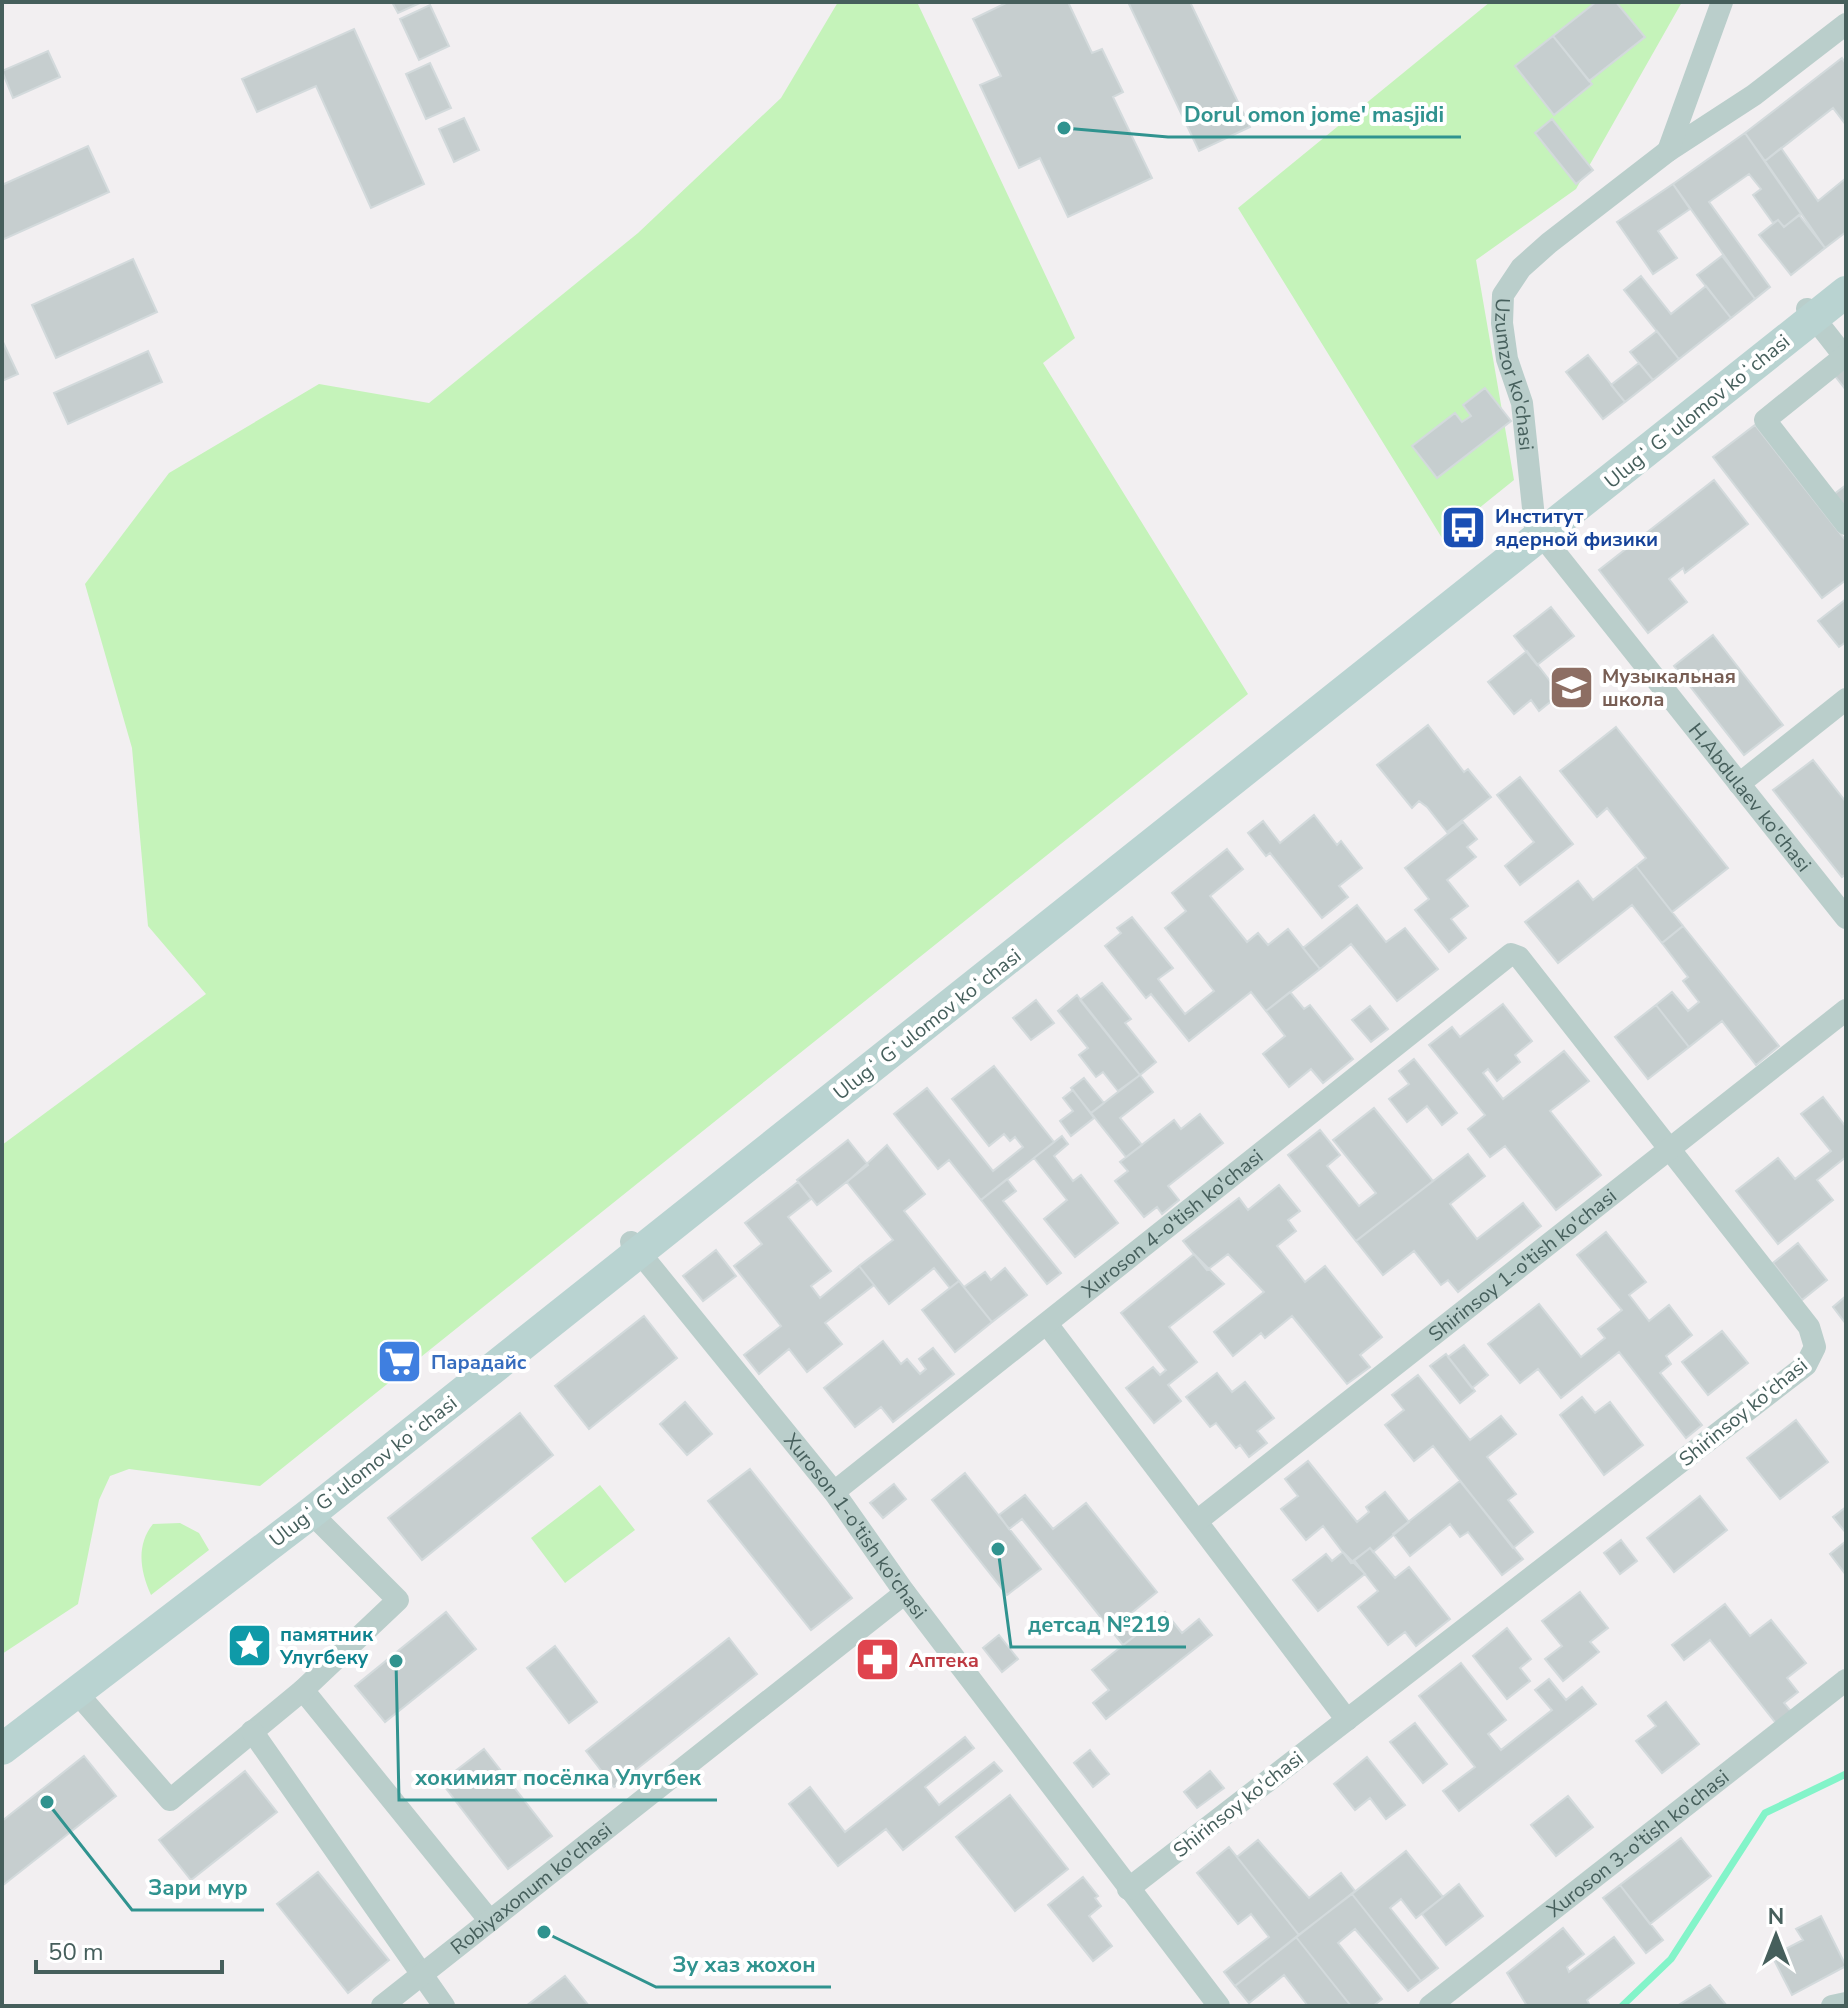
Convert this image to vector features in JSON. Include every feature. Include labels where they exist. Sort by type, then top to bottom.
[{"type":"main road","name":"Ulugʻ Gʻulomov koʻchasi","points":[[2,1730],[635,1247],[1539,532],[1810,313],[1846,279]]},
{"type":"main road","name":"Ulugʻ Gʻulomov koʻchasi","points":[[1810,313],[1846,292]]},
{"type":"main road","name":"Ulugʻ Gʻulomov koʻchasi","points":[[2,1749],[311,1513],[635,1247]]},
{"type":"street","points":[[1668,151],[1722,2]]},
{"type":"street","name":"Uzumzor ko'chasi","points":[[1539,532],[1522,403],[1504,342],[1503,295],[1521,268],[1549,243],[1668,151],[1754,95],[1846,24]]},
{"type":"street","points":[[1810,313],[1845,356],[1765,420],[1846,524]]},
{"type":"street","name":"H.Abdulaev ko'chasi","points":[[1539,532],[1846,918]]},
{"type":"street","points":[[1739,784],[1846,699]]},
{"type":"street","name":"Shirinsoy ko'chasi","points":[[1128,1889],[1813,1357],[1815,1347],[1809,1327],[1667,1150],[1519,957],[1511,954]]},
{"type":"street","name":"Xuroson 4-o'tish ko'chasi","points":[[834,1492],[1502,958],[1511,954]]},
{"type":"street","name":"Shirinsoy 1-o'tish ko'chasi","points":[[1197,1521],[1846,1010]]},
{"type":"street","name":"Хuroson 1-o'tish ko'chasi","points":[[635,1247],[834,1492],[905,1593],[1219,2006]]},
{"type":"street","points":[[1047,1324],[1347,1720]]},
{"type":"street","points":[[77,1693],[170,1800],[303,1690],[398,1600],[311,1513]]},
{"type":"street","name":"Robiyaxonum ko'chasi","points":[[382,2006],[905,1593]]},
{"type":"street","name":"Xuroson 3-o'tish ko'chasi","points":[[1430,2006],[1846,1680]]},
{"type":"street","points":[[303,1690],[490,1921]]},
{"type":"street","points":[[252,1731],[444,2006]]},
{"type":"street","points":[[1832,2006],[1846,2003]]},
{"type":"green space","points":[[838,2],[917,2],[1075,338],[1043,363],[1248,694],[260,1486],[129,1469],[110,1476],[99,1500],[78,1604],[2,1654],[2,1145],[206,994],[148,926],[132,748],[85,584],[169,473],[319,384],[429,403],[638,233],[781,98]]},
{"type":"green space","points":[[1490,2],[1682,2],[1576,189],[1476,260],[1514,480],[1442,538],[1238,208]]},
{"type":"green space","points":[[600,1485],[635,1530],[565,1583],[531,1538]]},
{"type":"green space","points":[[180,1523],[199,1533],[209,1550],[151,1595],[142,1568],[144,1541],[153,1524]]},
{"type":"building","points":[[392,2],[422,2],[398,13]]},
{"type":"building","points":[[1008,2],[1068,2],[1092,53],[1102,49],[1123,92],[1113,97],[1152,178],[1068,217],[1040,158],[1019,168],[980,85],[1001,76],[973,19]]},
{"type":"building","points":[[1128,2],[1190,2],[1250,127],[1199,151]]},
{"type":"building","points":[[1596,2],[1616,2],[1645,37],[1589,81],[1553,36]]},
{"type":"building","points":[[430,5],[449,46],[419,60],[400,19]]},
{"type":"building","points":[[354,29],[424,184],[371,208],[316,86],[257,112],[242,79]]},
{"type":"building","points":[[1553,36],[1592,84],[1554,115],[1515,66]]},
{"type":"building","points":[[48,51],[60,77],[13,98],[2,71]]},
{"type":"building","points":[[1842,58],[1846,64],[1846,125],[1833,108],[1765,161],[1745,133]]},
{"type":"building","points":[[430,63],[451,108],[426,119],[406,74]]},
{"type":"building","points":[[464,118],[479,150],[454,162],[439,129]]},
{"type":"building","points":[[1552,119],[1593,170],[1576,184],[1535,133]]},
{"type":"building","points":[[1745,133],[1801,214],[1784,227],[1778,220],[1773,223],[1753,195],[1761,189],[1749,174],[1709,202],[1770,287],[1755,299],[1673,184]]},
{"type":"building","points":[[88,146],[109,192],[2,240],[2,185]]},
{"type":"building","points":[[1781,148],[1818,201],[1846,178],[1846,232],[1825,248],[1765,161]]},
{"type":"building","points":[[1673,184],[1690,209],[1658,231],[1677,258],[1653,274],[1617,222]]},
{"type":"building","points":[[1799,215],[1825,248],[1791,275],[1759,235],[1778,220],[1784,227]]},
{"type":"building","points":[[1722,256],[1755,299],[1731,318],[1697,275]]},
{"type":"building","points":[[133,259],[157,312],[56,358],[32,305]]},
{"type":"building","points":[[1641,276],[1671,314],[1706,286],[1731,318],[1679,359],[1624,290]]},
{"type":"building","points":[[1657,331],[1679,359],[1653,380],[1630,352]]},
{"type":"building","points":[[2,340],[18,374],[2,381]]},
{"type":"building","points":[[148,351],[162,382],[68,424],[54,393]]},
{"type":"building","points":[[1588,355],[1625,402],[1603,419],[1566,372]]},
{"type":"building","points":[[1639,363],[1653,380],[1625,402],[1611,385]]},
{"type":"building","points":[[1846,368],[1846,390],[1835,376]]},
{"type":"building","points":[[1485,388],[1511,421],[1437,478],[1412,446],[1455,413],[1462,422],[1471,416],[1463,405]]},
{"type":"building","points":[[1755,425],[1846,541],[1846,580],[1822,598],[1713,457]]},
{"type":"building","points":[[1714,480],[1748,524],[1685,573],[1683,568],[1669,579],[1687,602],[1648,633],[1599,570]]},
{"type":"building","points":[[1846,485],[1846,511],[1833,495]]},
{"type":"building","points":[[1846,599],[1846,642],[1839,647],[1818,621]]},
{"type":"building","points":[[1551,607],[1574,636],[1537,665],[1514,636]]},
{"type":"building","points":[[1713,635],[1783,725],[1744,755],[1674,666]]},
{"type":"building","points":[[1527,651],[1560,694],[1539,711],[1531,700],[1514,714],[1488,682]]},
{"type":"building","points":[[1428,725],[1464,772],[1468,769],[1491,797],[1447,832],[1419,801],[1412,808],[1377,765]]},
{"type":"building","points":[[1616,727],[1728,868],[1672,912],[1636,866],[1646,858],[1607,808],[1597,817],[1560,771]]},
{"type":"building","points":[[1813,760],[1846,802],[1846,874],[1842,877],[1773,790]]},
{"type":"building","points":[[1520,777],[1573,844],[1520,885],[1505,866],[1534,842],[1497,795]]},
{"type":"building","points":[[1314,815],[1337,845],[1341,841],[1362,868],[1339,886],[1348,897],[1322,918],[1270,853],[1266,856],[1248,833],[1263,821],[1280,843]]},
{"type":"building","points":[[1463,822],[1477,839],[1467,847],[1476,857],[1447,880],[1468,906],[1451,919],[1466,938],[1449,952],[1415,910],[1429,899],[1405,868]]},
{"type":"building","points":[[1227,849],[1243,869],[1210,896],[1247,942],[1258,933],[1268,945],[1288,929],[1320,969],[1266,1011],[1251,992],[1189,1041],[1151,994],[1146,998],[1105,946],[1121,933],[1117,928],[1132,917],[1173,968],[1158,979],[1185,1014],[1214,991],[1165,928],[1186,911],[1172,893]]},
{"type":"building","points":[[1636,866],[1683,926],[1662,943],[1632,905],[1558,963],[1525,922],[1578,881],[1593,900]]},
{"type":"building","points":[[1357,905],[1386,942],[1405,928],[1438,969],[1397,1001],[1351,944],[1320,969],[1303,948]]},
{"type":"building","points":[[1683,926],[1779,1046],[1756,1065],[1722,1021],[1689,1047],[1656,1005],[1672,992],[1688,1011],[1699,1002],[1683,981],[1688,977],[1662,943]]},
{"type":"building","points":[[1102,983],[1131,1019],[1125,1023],[1156,1062],[1140,1075],[1080,1000]]},
{"type":"building","points":[[1290,992],[1304,1009],[1310,1005],[1353,1059],[1323,1083],[1311,1069],[1289,1087],[1263,1054],[1285,1036],[1266,1011]]},
{"type":"building","points":[[1077,995],[1140,1075],[1118,1091],[1103,1072],[1096,1077],[1079,1055],[1088,1048],[1058,1011]]},
{"type":"building","points":[[1036,1000],[1054,1023],[1031,1040],[1013,1018]]},
{"type":"building","points":[[1503,1004],[1532,1041],[1515,1055],[1520,1062],[1497,1081],[1488,1069],[1483,1073],[1503,1099],[1564,1051],[1589,1081],[1550,1111],[1601,1175],[1556,1210],[1505,1146],[1490,1157],[1468,1129],[1485,1115],[1429,1045],[1452,1027],[1460,1037]]},
{"type":"building","points":[[1656,1005],[1689,1047],[1648,1079],[1615,1037]]},
{"type":"building","points":[[1370,1006],[1388,1029],[1371,1042],[1352,1020]]},
{"type":"building","points":[[1414,1059],[1457,1113],[1442,1125],[1427,1106],[1407,1122],[1389,1099],[1409,1084],[1399,1071]]},
{"type":"building","points":[[994,1066],[1054,1142],[981,1200],[949,1160],[938,1169],[894,1114],[927,1088],[993,1171],[1023,1147],[1015,1137],[1010,1141],[1004,1134],[989,1146],[952,1099]]},
{"type":"building","points":[[1140,1075],[1153,1092],[1120,1118],[1142,1145],[1126,1157],[1091,1113]]},
{"type":"building","points":[[1084,1078],[1104,1103],[1091,1113],[1071,1088]]},
{"type":"building","points":[[1073,1090],[1094,1118],[1071,1136],[1060,1121],[1073,1111],[1063,1098]]},
{"type":"building","points":[[1823,1097],[1846,1127],[1846,1157],[1817,1180],[1833,1200],[1778,1244],[1736,1191],[1778,1158],[1795,1179],[1831,1151],[1801,1114]]},
{"type":"building","points":[[1374,1108],[1433,1181],[1356,1241],[1288,1155],[1320,1130],[1340,1155],[1327,1166],[1359,1206],[1376,1193],[1333,1140]]},
{"type":"building","points":[[1200,1114],[1223,1143],[1168,1186],[1179,1200],[1162,1214],[1157,1207],[1144,1217],[1115,1181],[1128,1171],[1120,1162],[1174,1120],[1181,1129]]},
{"type":"building","points":[[1062,1136],[1068,1144],[1054,1156],[1073,1181],[1081,1175],[1118,1223],[1075,1257],[1044,1219],[1067,1200],[1034,1158]]},
{"type":"building","points":[[848,1140],[868,1165],[817,1205],[797,1180]]},
{"type":"building","points":[[887,1145],[925,1194],[904,1211],[959,1281],[950,1288],[934,1268],[889,1304],[859,1266],[893,1240],[847,1182]]},
{"type":"building","points":[[1468,1154],[1485,1176],[1450,1204],[1477,1239],[1523,1203],[1541,1226],[1458,1292],[1448,1280],[1441,1285],[1414,1251],[1383,1275],[1356,1241]]},
{"type":"building","points":[[1007,1179],[1016,1191],[1003,1201],[1061,1273],[1047,1284],[981,1200]]},
{"type":"building","points":[[798,1182],[811,1199],[788,1217],[831,1271],[811,1286],[820,1298],[859,1266],[874,1285],[825,1323],[842,1344],[807,1372],[789,1349],[759,1374],[744,1355],[781,1326],[734,1266],[762,1244],[745,1223]]},
{"type":"building","points":[[1279,1185],[1300,1211],[1288,1220],[1296,1231],[1277,1246],[1305,1282],[1325,1266],[1382,1337],[1360,1355],[1370,1367],[1347,1384],[1292,1316],[1265,1338],[1261,1333],[1233,1356],[1214,1332],[1264,1292],[1228,1254],[1207,1270],[1183,1241],[1239,1198],[1248,1210]]},
{"type":"building","points":[[1606,1232],[1646,1282],[1629,1295],[1649,1321],[1669,1305],[1692,1335],[1666,1356],[1671,1364],[1660,1373],[1702,1425],[1686,1438],[1619,1352],[1561,1398],[1538,1369],[1520,1383],[1488,1344],[1539,1304],[1581,1357],[1605,1338],[1598,1329],[1622,1310],[1577,1255]]},
{"type":"building","points":[[1798,1243],[1827,1280],[1802,1300],[1773,1263]]},
{"type":"building","points":[[716,1250],[736,1276],[703,1301],[683,1276]]},
{"type":"building","points":[[1194,1254],[1224,1284],[1169,1327],[1197,1362],[1168,1385],[1181,1401],[1154,1423],[1126,1388],[1153,1367],[1160,1375],[1166,1370],[1121,1313]]},
{"type":"building","points":[[1005,1268],[1027,1295],[992,1322],[964,1287],[985,1272],[991,1280]]},
{"type":"building","points":[[959,1281],[992,1322],[955,1352],[922,1310]]},
{"type":"building","points":[[1846,1296],[1846,1324],[1833,1307]]},
{"type":"building","points":[[644,1316],[677,1358],[589,1429],[555,1386]]},
{"type":"building","points":[[1722,1331],[1748,1363],[1708,1395],[1682,1362]]},
{"type":"building","points":[[883,1341],[901,1364],[907,1359],[920,1374],[926,1369],[919,1359],[933,1348],[954,1374],[893,1422],[881,1407],[855,1427],[824,1388]]},
{"type":"building","points":[[1464,1345],[1488,1375],[1472,1388],[1448,1357]]},
{"type":"building","points":[[1446,1354],[1475,1391],[1460,1403],[1430,1366]]},
{"type":"building","points":[[1217,1373],[1232,1392],[1245,1382],[1274,1418],[1257,1431],[1267,1443],[1249,1457],[1240,1445],[1236,1448],[1216,1423],[1210,1427],[1186,1397]]},
{"type":"building","points":[[1418,1375],[1470,1440],[1501,1416],[1516,1434],[1487,1457],[1516,1494],[1508,1500],[1533,1532],[1513,1548],[1433,1446],[1414,1461],[1385,1425],[1404,1410],[1392,1395]]},
{"type":"building","points":[[1582,1397],[1595,1413],[1610,1402],[1643,1445],[1604,1475],[1560,1415]]},
{"type":"building","points":[[685,1402],[712,1434],[687,1455],[660,1424]]},
{"type":"building","points":[[520,1413],[553,1455],[422,1560],[388,1518]]},
{"type":"building","points":[[1796,1420],[1828,1462],[1780,1499],[1747,1458]]},
{"type":"building","points":[[1308,1461],[1357,1522],[1369,1512],[1366,1507],[1385,1492],[1409,1522],[1373,1552],[1370,1548],[1351,1563],[1323,1526],[1306,1540],[1281,1509],[1298,1496],[1285,1479]]},
{"type":"building","points":[[750,1469],[852,1598],[811,1630],[708,1501]]},
{"type":"building","points":[[965,1473],[1041,1569],[1007,1595],[932,1500]]},
{"type":"building","points":[[1460,1481],[1523,1559],[1502,1575],[1468,1532],[1460,1537],[1450,1524],[1410,1556],[1393,1534]]},
{"type":"building","points":[[894,1484],[906,1499],[883,1518],[870,1503]]},
{"type":"building","points":[[1025,1495],[1053,1529],[1086,1503],[1157,1592],[1123,1620],[1135,1636],[1123,1645],[1022,1519],[1009,1529],[999,1515]]},
{"type":"building","points":[[1700,1496],[1727,1530],[1674,1572],[1647,1538]]},
{"type":"building","points":[[1846,1507],[1846,1533],[1833,1517]]},
{"type":"building","points":[[1621,1540],[1637,1561],[1620,1574],[1604,1553]]},
{"type":"building","points":[[1846,1541],[1846,1575],[1830,1554]]},
{"type":"building","points":[[1370,1548],[1395,1578],[1409,1567],[1450,1619],[1416,1646],[1405,1632],[1388,1645],[1358,1607],[1378,1591],[1354,1560]]},
{"type":"building","points":[[1343,1552],[1365,1574],[1318,1611],[1293,1580],[1326,1554],[1332,1561]]},
{"type":"building","points":[[1580,1592],[1608,1628],[1590,1642],[1599,1652],[1563,1681],[1545,1659],[1562,1646],[1542,1621]]},
{"type":"building","points":[[1725,1604],[1750,1636],[1771,1620],[1806,1663],[1787,1678],[1798,1692],[1784,1703],[1794,1715],[1779,1727],[1710,1640],[1684,1660],[1672,1645]]},
{"type":"building","points":[[446,1612],[476,1649],[385,1722],[355,1686]]},
{"type":"building","points":[[1165,1612],[1182,1633],[1199,1619],[1212,1635],[1106,1719],[1093,1703],[1109,1690],[1092,1670]]},
{"type":"building","points":[[1507,1628],[1531,1659],[1520,1668],[1530,1681],[1507,1699],[1473,1656]]},
{"type":"building","points":[[999,1635],[1018,1659],[1002,1672],[983,1648]]},
{"type":"building","points":[[729,1638],[757,1674],[614,1787],[586,1751]]},
{"type":"building","points":[[555,1646],[597,1702],[569,1723],[527,1668]]},
{"type":"building","points":[[1461,1663],[1506,1720],[1488,1734],[1501,1750],[1552,1710],[1535,1690],[1549,1679],[1566,1700],[1582,1687],[1596,1704],[1459,1811],[1443,1791],[1475,1767],[1419,1696]]},
{"type":"building","points":[[1666,1702],[1699,1744],[1662,1773],[1636,1741],[1656,1726],[1648,1716]]},
{"type":"building","points":[[1415,1723],[1447,1764],[1423,1783],[1390,1742]]},
{"type":"building","points":[[965,1737],[974,1748],[925,1787],[939,1805],[994,1762],[1002,1771],[903,1850],[886,1829],[838,1866],[789,1804],[810,1787],[845,1832]]},
{"type":"building","points":[[484,1749],[552,1836],[508,1869],[441,1782]]},
{"type":"building","points":[[1090,1750],[1109,1774],[1093,1787],[1074,1763]]},
{"type":"building","points":[[84,1756],[116,1796],[2,1886],[2,1821]]},
{"type":"building","points":[[1367,1757],[1405,1805],[1386,1819],[1370,1798],[1355,1810],[1334,1784]]},
{"type":"building","points":[[245,1771],[277,1812],[191,1880],[159,1840]]},
{"type":"building","points":[[1210,1771],[1224,1788],[1197,1808],[1184,1792]]},
{"type":"building","points":[[1010,1795],[1068,1869],[1015,1911],[956,1837]]},
{"type":"building","points":[[1568,1796],[1593,1827],[1556,1856],[1531,1825]]},
{"type":"building","points":[[1681,1838],[1711,1876],[1650,1924],[1620,1885]]},
{"type":"building","points":[[1258,1840],[1309,1898],[1341,1873],[1355,1891],[1299,1935],[1237,1857]]},
{"type":"building","points":[[1229,1847],[1299,1935],[1235,1986],[1224,1972],[1269,1937],[1251,1914],[1238,1924],[1197,1873]]},
{"type":"building","points":[[1406,1851],[1443,1897],[1416,1918],[1401,1899],[1390,1908],[1438,1968],[1421,1981],[1352,1894]]},
{"type":"building","points":[[318,1872],[389,1960],[348,1993],[277,1904]]},
{"type":"building","points":[[1083,1877],[1098,1896],[1095,1898],[1101,1906],[1089,1916],[1112,1946],[1093,1961],[1048,1905]]},
{"type":"building","points":[[1459,1884],[1483,1916],[1446,1945],[1422,1914]]},
{"type":"building","points":[[1620,1885],[1663,1940],[1646,1953],[1603,1898]]},
{"type":"building","points":[[1352,1894],[1421,1981],[1408,1991],[1355,1929],[1338,1943],[1382,1999],[1373,2006],[1351,2006],[1296,1937]]},
{"type":"building","points":[[1821,1916],[1846,1966],[1792,1995],[1772,1956],[1803,1940],[1796,1929]]},
{"type":"building","points":[[1563,1928],[1584,1954],[1567,1967],[1569,1972],[1614,1937],[1634,1963],[1587,2000],[1590,2006],[1527,2006],[1507,1973]]},
{"type":"building","points":[[1296,1937],[1351,2006],[1308,2006],[1284,1975],[1249,2003],[1235,1986]]},
{"type":"building","points":[[565,1976],[589,2006],[526,2006]]},
{"type":"building","points":[[1710,1985],[1727,2006],[1677,2006]]},
{"type":"waterway","points":[[1622,2006],[1671,1959],[1765,1813],[1846,1774]]},
{"type":"place","name":"Dorul omon jome' masjidi","points":[[1064,128]]},
{"type":"place","name":"Институт ядерной физики","points":[[1464,527]]},
{"type":"place","name":"Музыкальная школа","points":[[1571,687]]},
{"type":"place","name":"Парадайс","points":[[400,1362]]},
{"type":"place","name":"детсад №219","points":[[998,1549]]},
{"type":"place","name":"памятник Улугбеку","points":[[249,1646]]},
{"type":"place","name":"Аптека","points":[[878,1660]]},
{"type":"place","name":"хокимият посёлка Улугбек","points":[[396,1661]]},
{"type":"place","name":"Зари мур","points":[[47,1802]]},
{"type":"place","name":"Зу хаз жохон","points":[[544,1932]]}]
